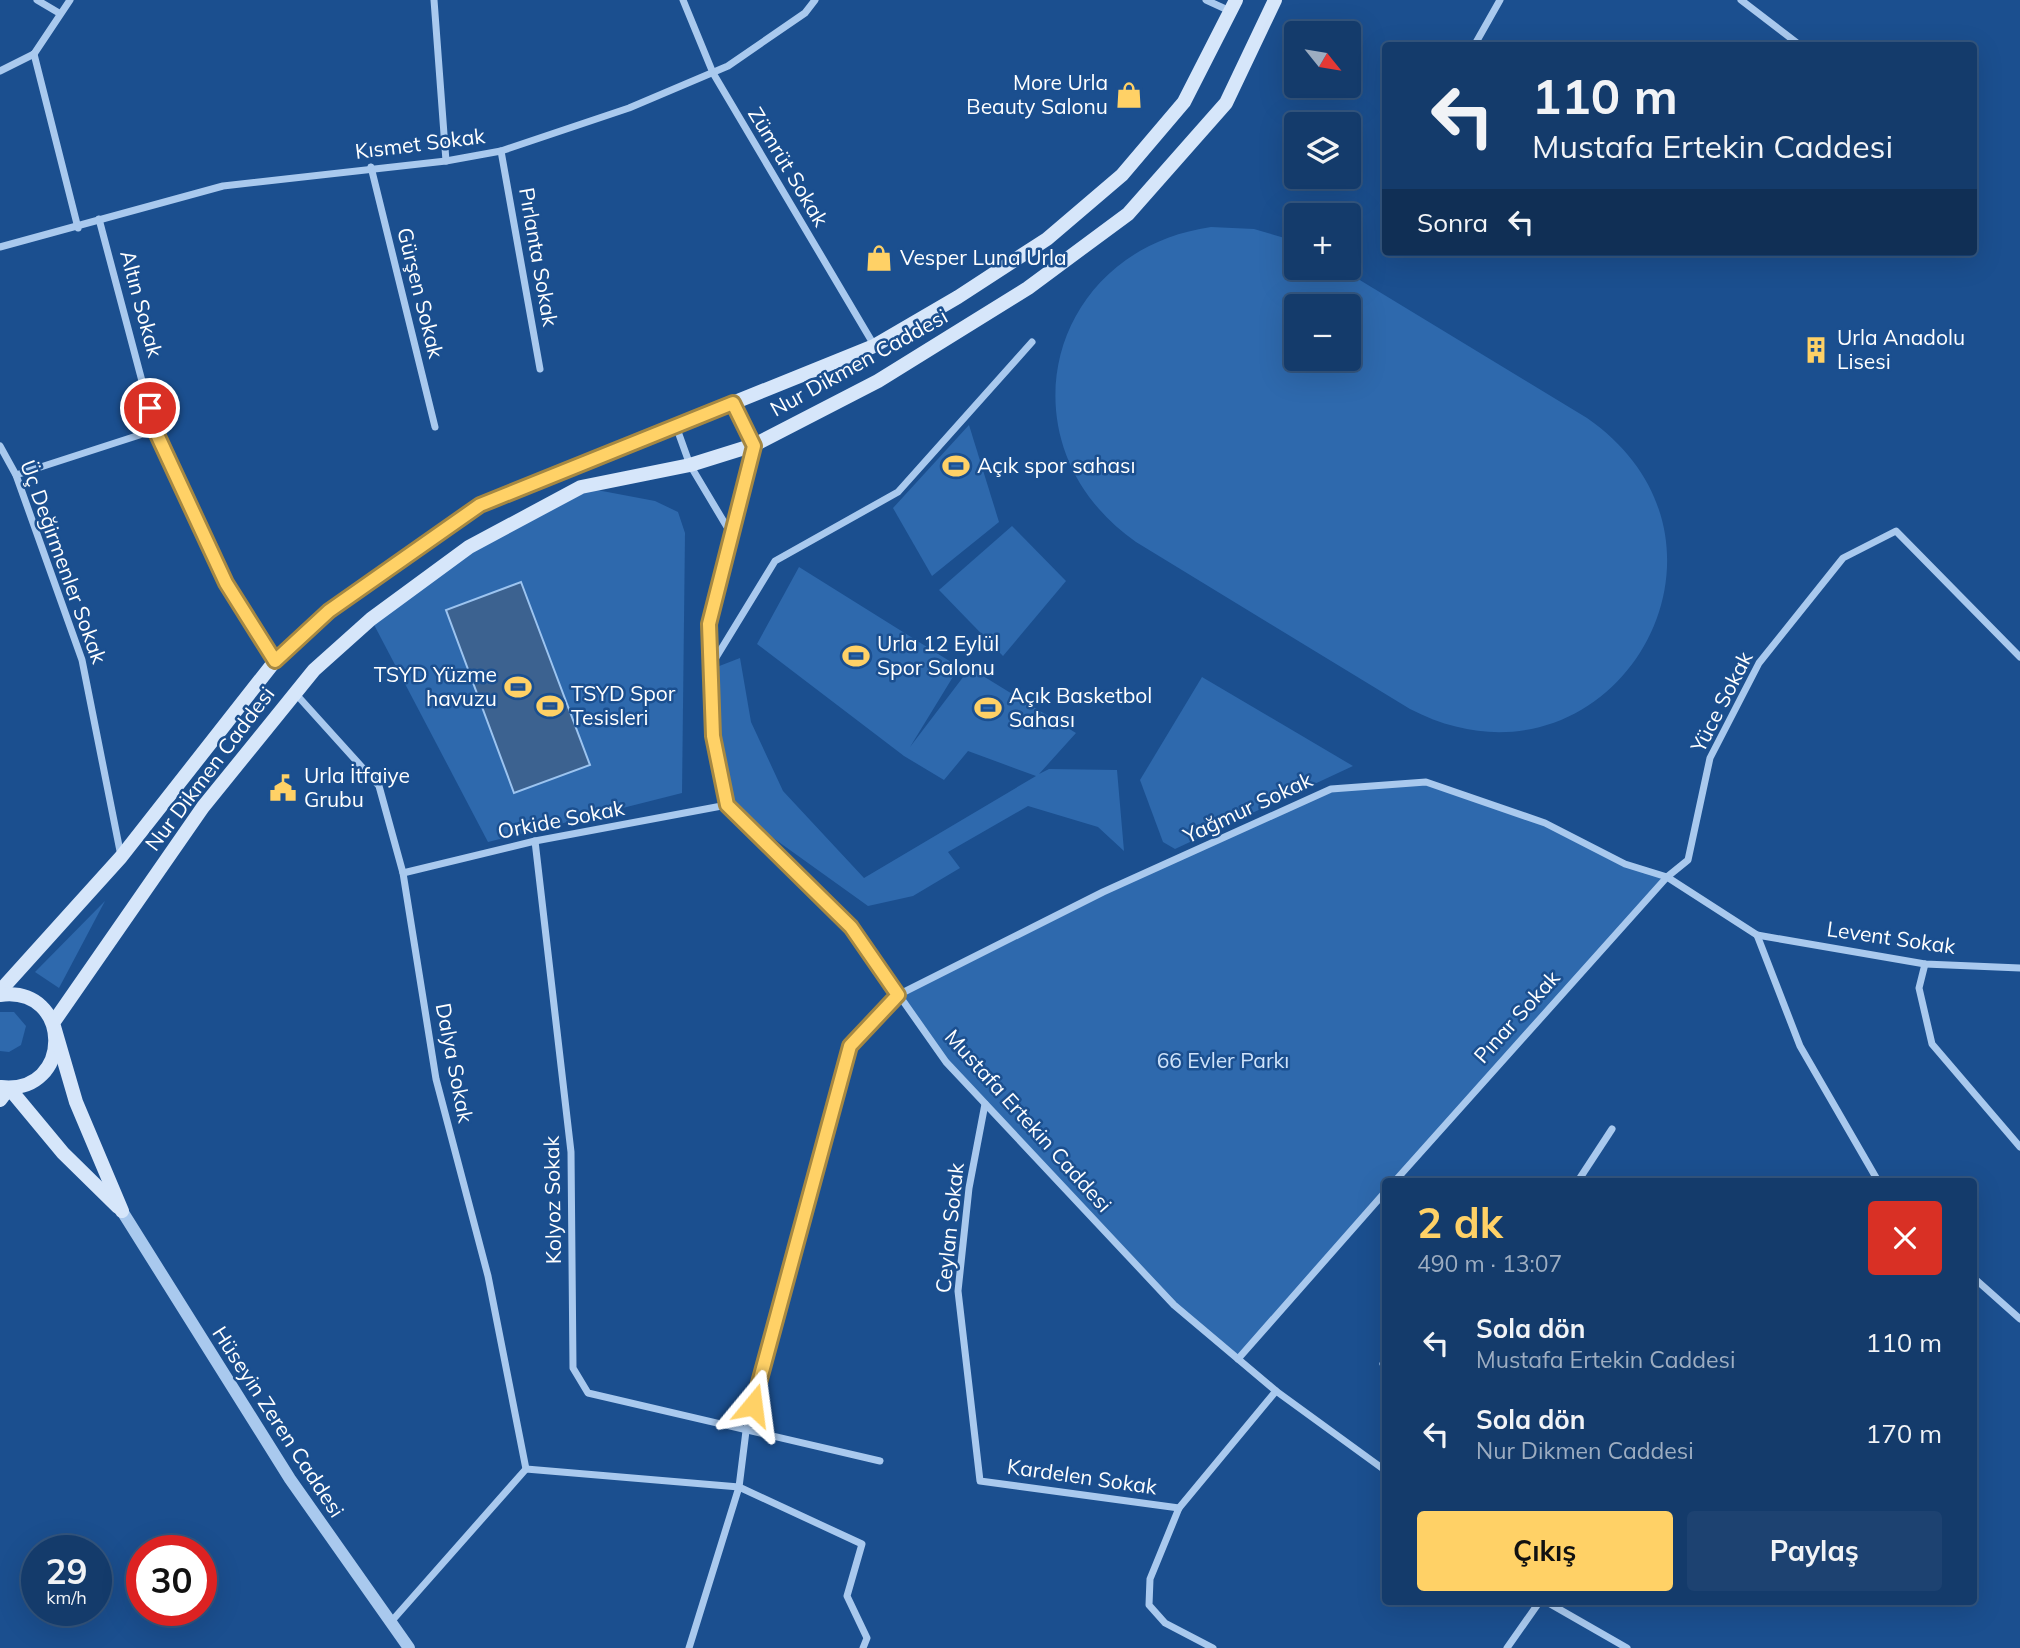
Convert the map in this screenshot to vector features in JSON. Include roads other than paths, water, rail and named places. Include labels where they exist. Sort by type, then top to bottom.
[{"type":"main road","name":"Nur Dikmen Caddesi","points":[[53,1023],[203,807],[314,670],[371,619],[469,547],[581,487],[690,465],[754,446],[878,381],[1005,303],[1128,214],[1226,103],[1275,0]]},
{"type":"main road","name":"Nur Dikmen Caddesi","points":[[0,993],[121,857],[275,661],[329,611],[480,505],[874,346],[1047,239],[1122,175],[1184,102],[1233,6]]},
{"type":"main road","points":[[0,993],[30,999],[43,1008],[53,1023],[76,1102],[122,1211]]},
{"type":"main road","points":[[4,1087],[31,1082],[49,1066],[56,1044],[53,1023]]},
{"type":"main road","points":[[0,1100],[4,1087]]},
{"type":"main road","points":[[4,1087],[63,1153],[122,1211]]},
{"type":"street","points":[[37,0],[59,13]]},
{"type":"street","points":[[0,71],[34,54],[70,0]]},
{"type":"street","points":[[434,0],[446,161]]},
{"type":"street","name":"Zümrüt Sokak","points":[[683,0],[713,73],[874,346]]},
{"type":"street","name":"Kısmet Sokak","points":[[0,247],[78,228],[99,219],[223,186],[372,167],[446,161],[501,151],[629,108],[728,66],[805,13],[815,0]]},
{"type":"street","points":[[1206,0],[1233,6]]},
{"type":"street","points":[[1476,42],[1500,0]]},
{"type":"street","points":[[1741,0],[1796,42]]},
{"type":"street","points":[[34,54],[78,228]]},
{"type":"street","name":"Pırlanta Sokak","points":[[501,151],[540,369]]},
{"type":"street","name":"Gürşen Sokak","points":[[372,167],[435,427]]},
{"type":"street","name":"Altın Sokak","points":[[99,219],[155,430],[226,583],[275,661]]},
{"type":"street","points":[[709,670],[775,561],[898,492],[1032,342]]},
{"type":"street","points":[[727,805],[713,736],[709,624],[754,446],[733,403]]},
{"type":"street","points":[[676,426],[690,465],[730,533]]},
{"type":"street","points":[[16,475],[155,430]]},
{"type":"street","name":"Üç Değirmenler Sokak","points":[[0,446],[16,475],[82,660],[121,857]]},
{"type":"street","name":"Yüce Sokak","points":[[1667,877],[1688,860],[1710,758],[1759,663],[1843,558],[1896,531],[2020,657]]},
{"type":"street","name":"Dalya Sokak","points":[[295,693],[379,786],[403,873],[436,1079],[488,1276],[526,1469]]},
{"type":"street","name":"Yağmur Sokak","points":[[898,995],[1103,892],[1331,789],[1426,782],[1545,823],[1625,864],[1667,877],[1757,935]]},
{"type":"street","name":"Orkide Sokak","points":[[403,873],[535,841],[727,805]]},
{"type":"street","name":"Mustafa Ertekin Caddesi","points":[[727,805],[851,927],[946,1062],[1174,1305],[1276,1391],[1382,1468]]},
{"type":"street","name":"Kolyoz Sokak","points":[[535,841],[571,1152],[573,1368],[588,1393],[746,1431]]},
{"type":"street","name":"Pınar Sokak","points":[[1398,1178],[1667,877]]},
{"type":"street","points":[[1757,935],[1800,1046],[1876,1178]]},
{"type":"street","name":"Levent Sokak","points":[[1757,935],[1926,964],[2020,968]]},
{"type":"street","points":[[1926,964],[1919,988],[1932,1044],[2020,1147]]},
{"type":"street","points":[[689,1648],[739,1487],[746,1431],[850,1046],[898,995]]},
{"type":"street","name":"Ceylan Sokak","points":[[980,1481],[958,1291],[969,1188],[985,1104]]},
{"type":"street","points":[[1580,1178],[1612,1129]]},
{"type":"street","points":[[1238,1359],[1382,1196]]},
{"type":"street","name":"Hüseyin Zeren Caddesi","points":[[122,1211],[290,1479],[409,1648]]},
{"type":"street","points":[[1977,1282],[2020,1319]]},
{"type":"street","points":[[1213,1648],[1165,1623],[1149,1605],[1150,1579],[1179,1508],[1276,1391]]},
{"type":"street","points":[[746,1431],[880,1461]]},
{"type":"street","points":[[389,1623],[526,1469],[739,1487],[862,1544],[847,1596],[867,1638],[863,1648]]},
{"type":"street","name":"Kardelen Sokak","points":[[980,1481],[1179,1508]]},
{"type":"street","points":[[1507,1648],[1537,1605]]},
{"type":"street","points":[[1552,1605],[1627,1648]]},
{"type":"place","name":"More Urla Beauty Salonu","points":[[1129,95]]},
{"type":"place","name":"Vesper Luna Urla","points":[[879,258]]},
{"type":"place","name":"Urla Anadolu Lisesi","points":[[1816,350]]},
{"type":"place","name":"Açık spor sahası","points":[[956,466]]},
{"type":"place","name":"Urla 12 Eylül Spor Salonu","points":[[856,656]]},
{"type":"place","name":"TSYD Yüzme havuzu","points":[[518,687]]},
{"type":"place","name":"TSYD Spor Tesisleri","points":[[550,706]]},
{"type":"place","name":"Açık Basketbol Sahası","points":[[988,708]]},
{"type":"place","name":"Urla İtfaiye Grubu","points":[[283,788]]},
{"type":"park label","name":"66 Evler Parkı","points":[[1223,1061]]}]
